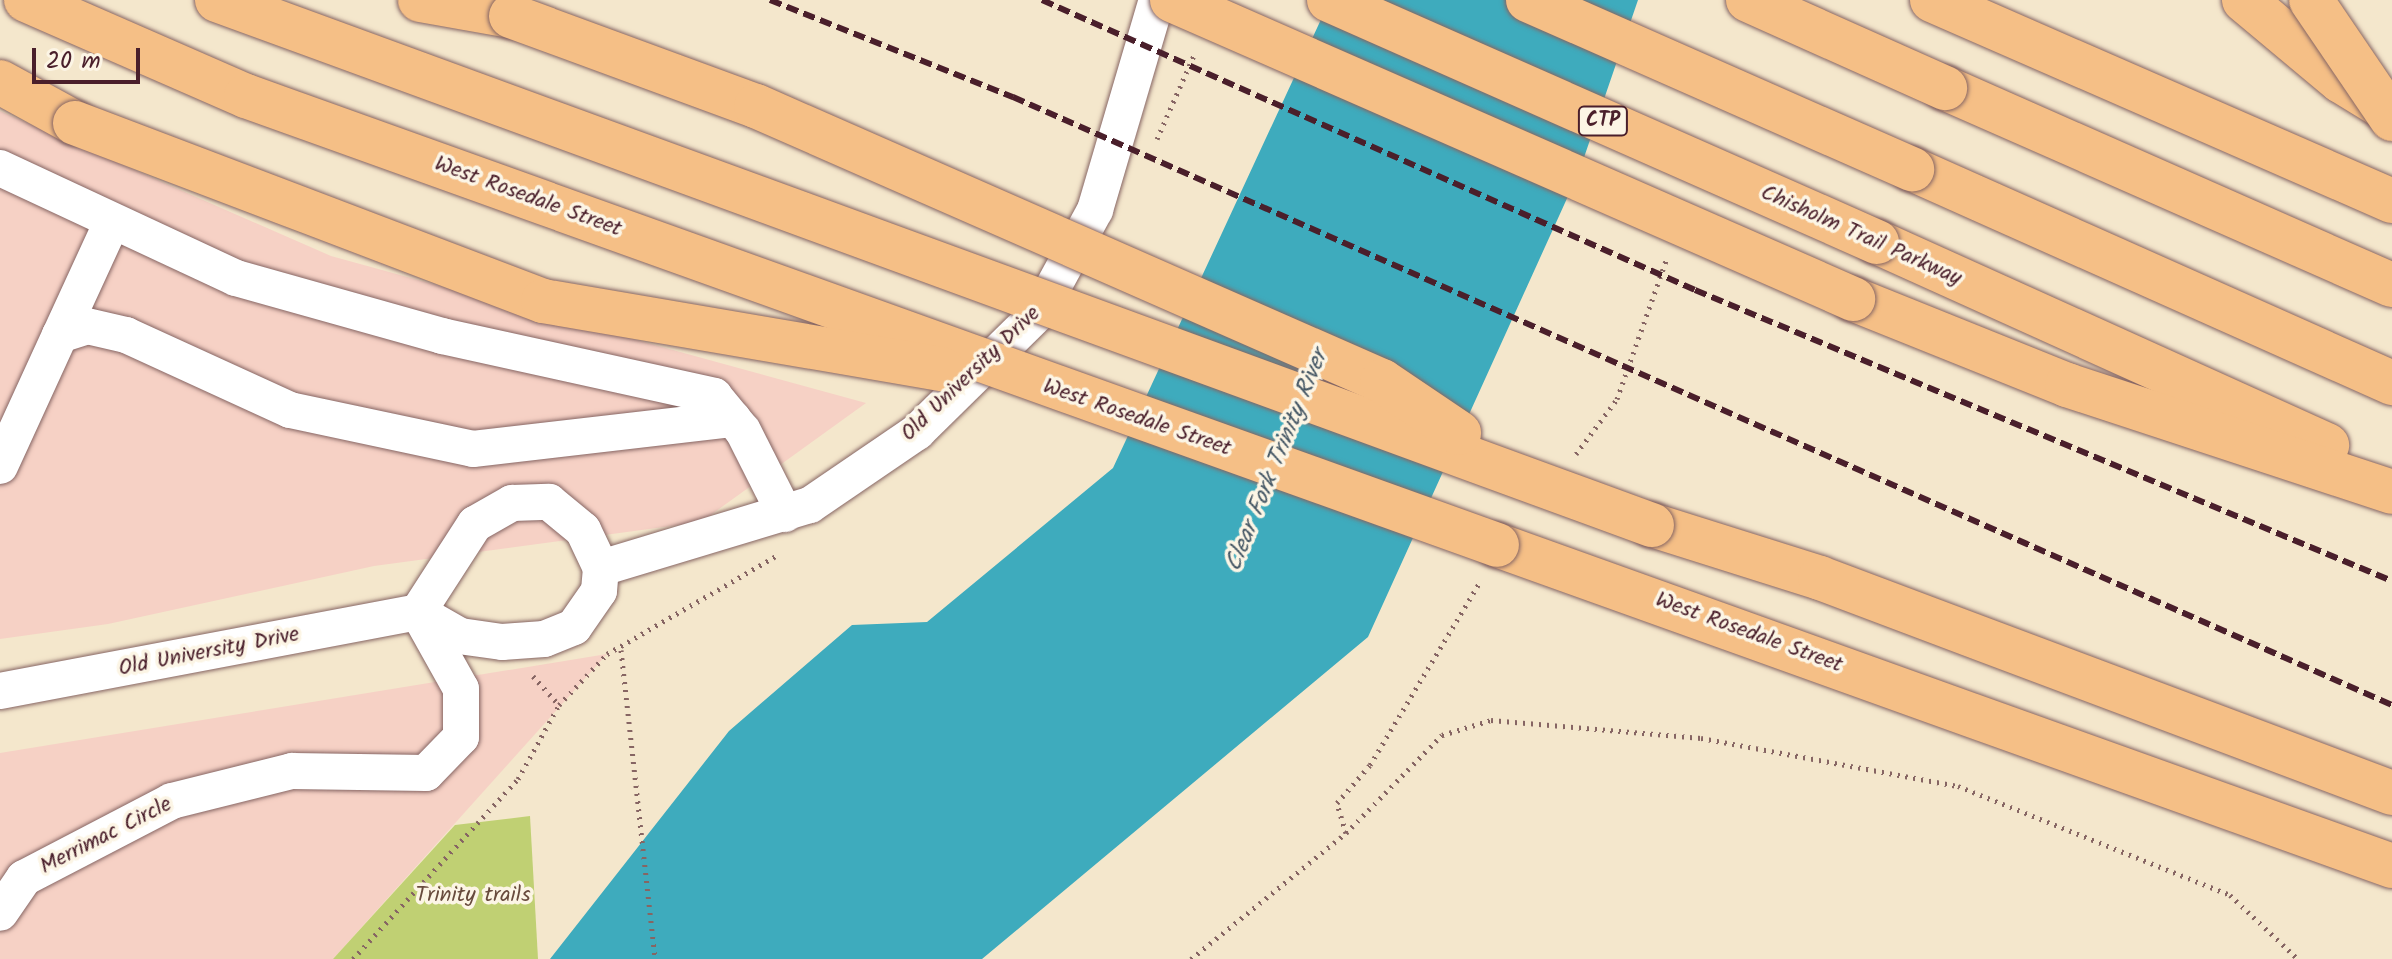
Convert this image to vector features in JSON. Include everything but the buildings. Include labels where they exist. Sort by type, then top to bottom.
[{"type":"main road","name":"West Rosedale Street","points":[[26,0],[246,96],[1044,386],[2392,866]]},
{"type":"main road","points":[[217,0],[1518,472],[1652,525],[1820,578],[2392,793]]},
{"type":"main road","points":[[420,0],[511,16],[756,106],[1382,381],[1518,472]]},
{"type":"main road","points":[[1172,0],[1853,299],[2067,385],[2392,492]]},
{"type":"main road","name":"Chisholm Trail Parkway","points":[[1329,0],[2392,474]]},
{"type":"main road","points":[[1528,0],[2392,383]]},
{"type":"main road","points":[[1748,0],[2392,285]]},
{"type":"main road","points":[[1932,0],[2392,201]]},
{"type":"main road","points":[[2244,0],[2341,81],[2392,112]]},
{"type":"main road","points":[[2311,0],[2392,119]]},
{"type":"main road","points":[[0,82],[75,123],[543,301],[1044,386]]},
{"type":"lane","name":"Old University Drive","points":[[601,568],[810,505],[917,432],[1040,311],[1095,210],[1157,0]]},
{"type":"lane","points":[[0,168],[236,278],[442,336],[714,396],[733,419],[785,514]]},
{"type":"lane","points":[[5,444],[112,222]]},
{"type":"lane","points":[[60,335],[87,326],[126,335],[290,410],[473,449],[733,419]]},
{"type":"lane","points":[[549,502],[583,530],[601,568],[590,611],[574,627],[544,639],[460,636],[418,612],[451,552],[475,524],[512,503],[549,502]]},
{"type":"lane","name":"Old University Drive","points":[[0,691],[418,612]]},
{"type":"lane","name":"Merrimac Circle","points":[[0,913],[24,878],[172,801],[292,771],[426,773],[461,737],[461,689],[418,612]]},
{"type":"path","points":[[1346,833],[1337,803],[1370,765],[1499,546]]},
{"type":"path","points":[[621,650],[655,959]]},
{"type":"path","points":[[1191,959],[1346,833],[1442,735],[1491,720],[1701,738],[1958,786],[2230,895],[2298,959]]},
{"type":"shaded area","points":[[0,111],[331,256],[866,403],[701,522],[374,566],[108,624],[0,639]]},
{"type":"shaded area","points":[[607,654],[333,959],[0,959],[0,753]]},
{"type":"green space","name":"Trinity trails","points":[[530,816],[538,959],[333,959],[455,825]]},
{"type":"water","name":"Clear Fork Trinity River","points":[[1330,0],[1638,0],[1579,172],[1368,637],[982,959],[550,959],[729,731],[852,625],[927,622],[1113,468]]},
{"type":"railway","points":[[770,0],[1013,97],[2392,705]]},
{"type":"railway","points":[[1042,0],[1695,290],[2392,581]]}]
